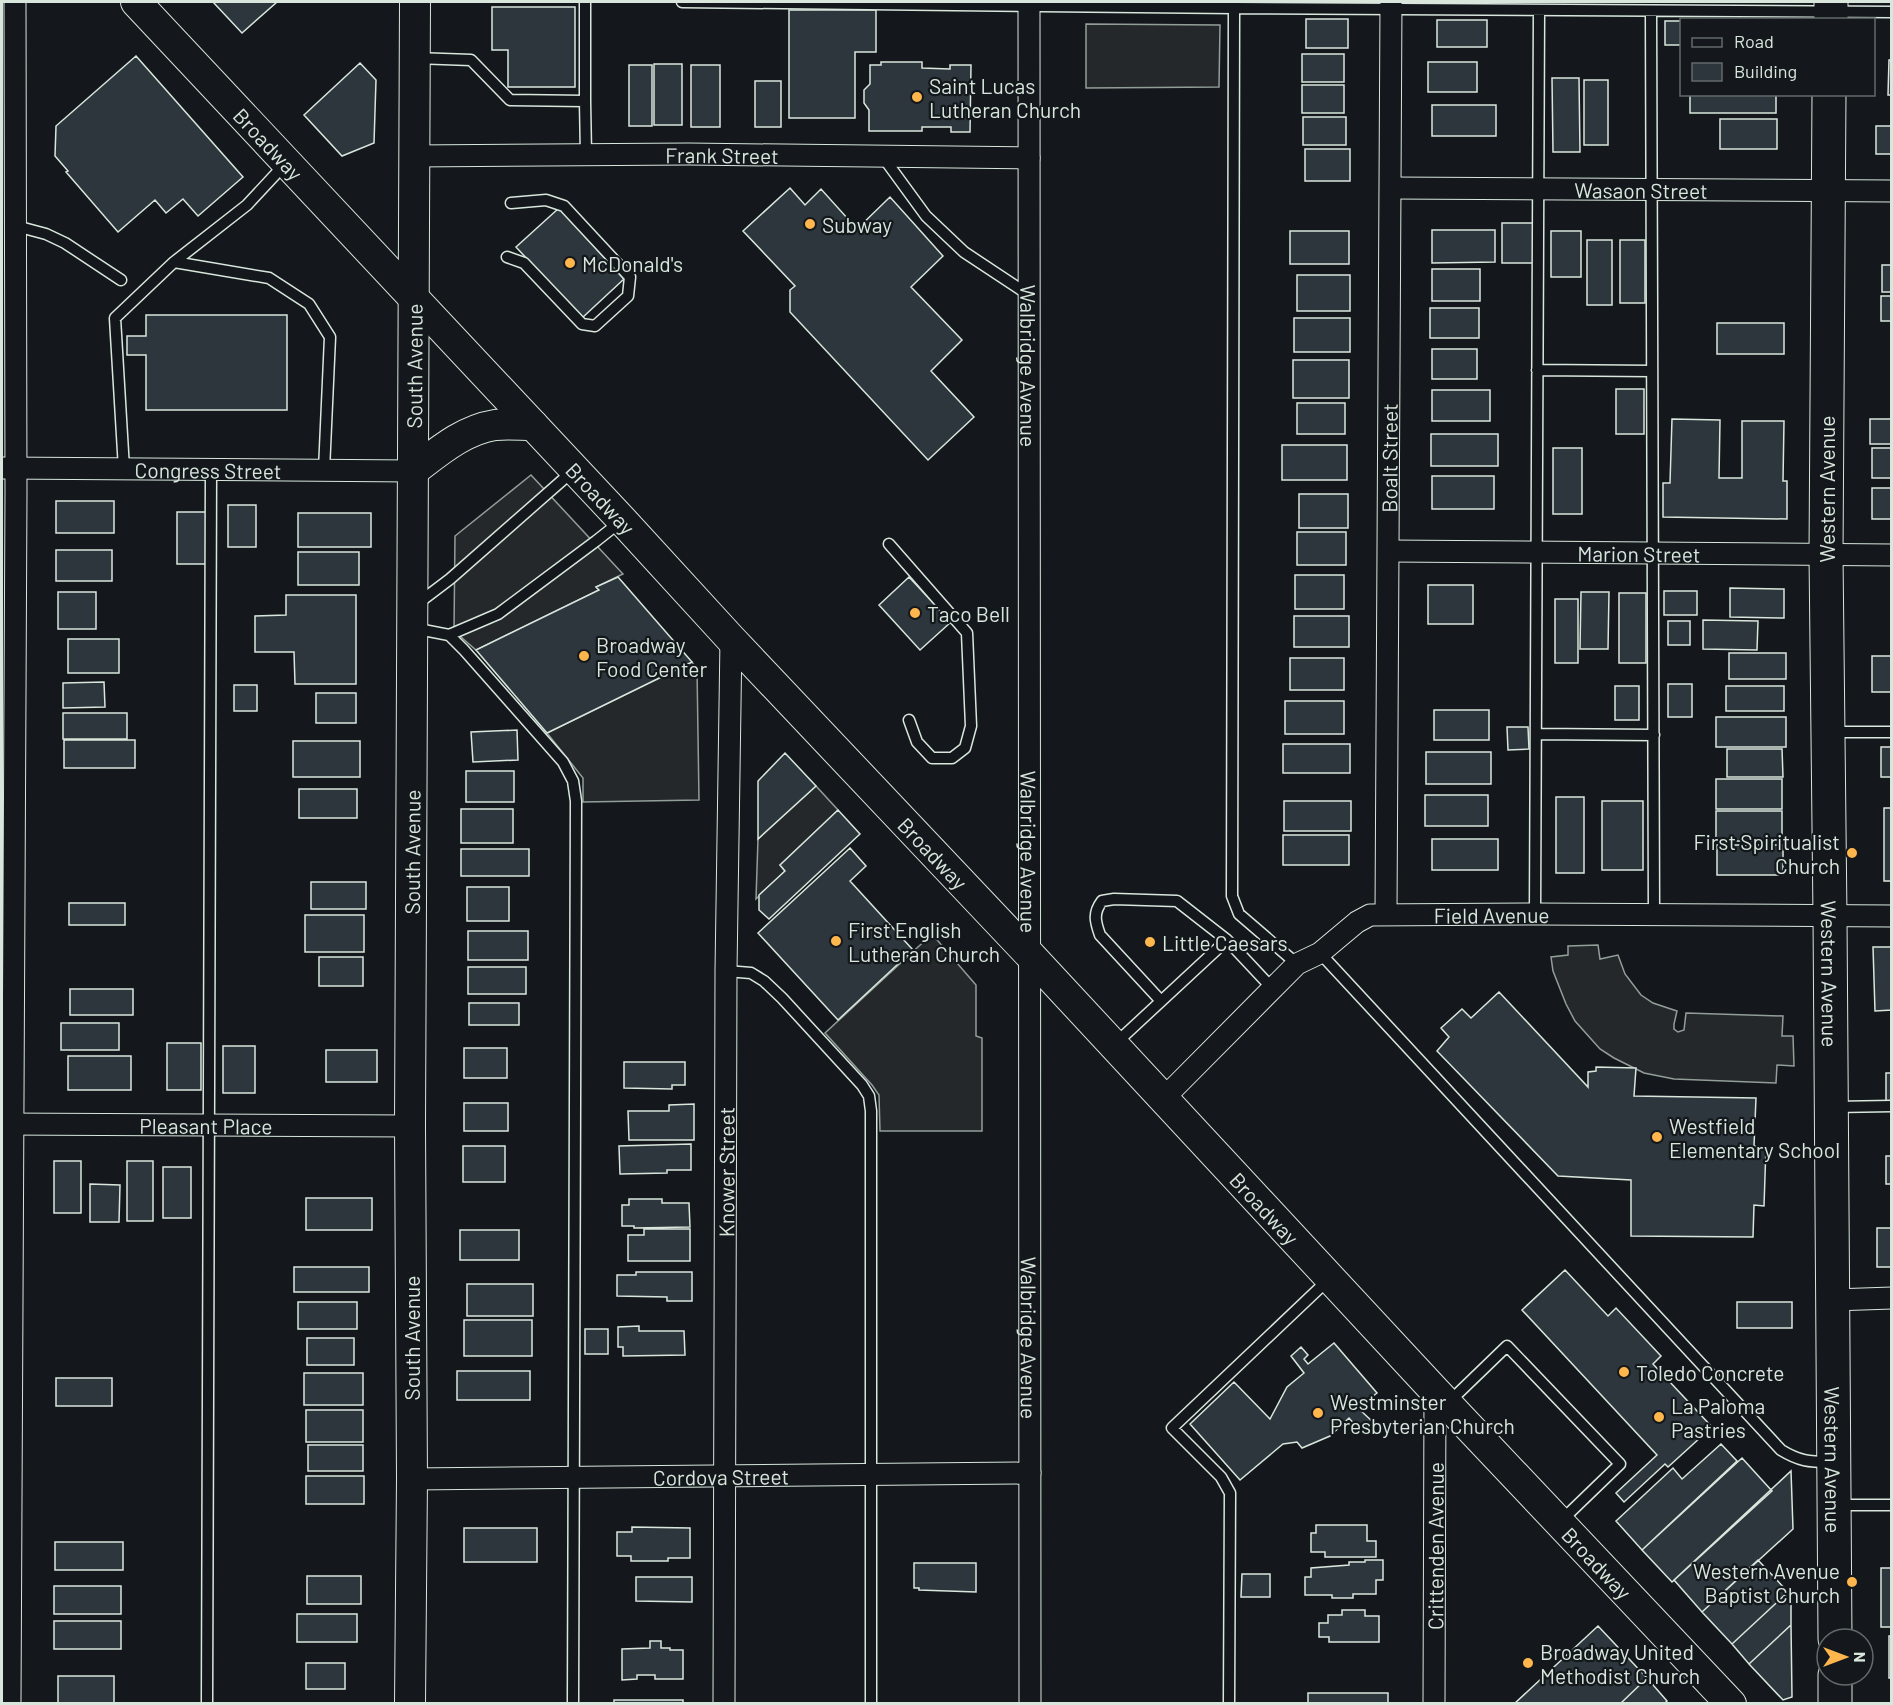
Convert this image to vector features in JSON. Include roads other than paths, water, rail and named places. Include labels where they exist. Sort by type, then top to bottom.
[{"type":"main road","name":"Western Avenue","points":[[1829,96],[1826,555],[1835,1627]]},
{"type":"main road","points":[[1835,1687],[1835,1704]]},
{"type":"street","points":[[10,1704],[7,1124],[9,469],[16,226],[15,2]]},
{"type":"street","name":"Broadway","points":[[136,2],[1731,1704]]},
{"type":"street","name":"South Avenue","points":[[410,1704],[415,2]]},
{"type":"street","name":"Walbridge Avenue","points":[[1029,3],[1030,1704]]},
{"type":"street","name":"Boalt Street","points":[[1386,914],[1391,5]]},
{"type":"street","name":"Frank Street","points":[[414,156],[688,154],[1029,158]]},
{"type":"street","name":"Wasaon Street","points":[[1391,188],[1892,191]]},
{"type":"street","points":[[413,471],[448,444],[476,430],[496,425],[533,425]]},
{"type":"street","name":"Congress Street","points":[[9,469],[413,471]]},
{"type":"street","name":"Marion Street","points":[[1389,552],[1892,555]]},
{"type":"street","name":"Knower Street","points":[[724,1704],[726,971],[731,639]]},
{"type":"street","name":"Field Avenue","points":[[1164,1098],[1297,964],[1320,953],[1357,922],[1370,915],[1892,916]]},
{"type":"street","name":"Pleasant Place","points":[[7,1124],[410,1126]]},
{"type":"street","points":[[1833,1299],[1892,1298]]},
{"type":"street","name":"Crittenden Avenue","points":[[1434,1704],[1442,1397]]},
{"type":"street","name":"Cordova Street","points":[[412,1479],[1030,1473]]},
{"type":"lane","points":[[585,2],[586,155]]},
{"type":"lane","points":[[682,2],[1029,3],[1234,8],[1391,5],[1539,10],[1892,12]]},
{"type":"lane","points":[[1234,8],[1232,896],[1239,914],[1297,964]]},
{"type":"lane","points":[[1535,914],[1539,10]]},
{"type":"lane","points":[[1651,11],[1654,915]]},
{"type":"lane","points":[[415,58],[471,60],[510,100],[585,101]]},
{"type":"lane","points":[[883,157],[926,216],[956,245],[1029,295]]},
{"type":"lane","points":[[124,469],[115,318],[174,262],[247,205],[286,162]]},
{"type":"lane","points":[[507,257],[524,263],[582,324],[595,326],[628,296],[630,277],[564,206],[546,200],[511,203]]},
{"type":"lane","points":[[16,226],[46,234],[65,243],[121,280]]},
{"type":"lane","points":[[174,262],[269,278],[309,304],[330,337],[324,470]]},
{"type":"lane","points":[[1537,370],[1652,371]]},
{"type":"lane","points":[[207,1704],[211,470]]},
{"type":"lane","points":[[573,1704],[576,813],[573,781],[563,762],[464,650],[448,635],[412,618],[450,579],[574,470]]},
{"type":"lane","points":[[448,635],[498,614],[622,520]]},
{"type":"lane","points":[[889,544],[967,633],[970,726],[965,748],[952,758],[932,758],[917,742],[909,720]]},
{"type":"lane","points":[[1828,732],[1892,732]]},
{"type":"lane","points":[[1536,734],[1654,735]]},
{"type":"lane","points":[[1161,1001],[1100,935],[1095,921],[1097,909],[1102,901],[1114,899],[1177,901],[1227,940],[1272,988]]},
{"type":"lane","points":[[1114,1045],[1227,940]]},
{"type":"lane","points":[[1320,953],[1781,1450],[1796,1459],[1811,1462],[1834,1462]]},
{"type":"lane","points":[[726,971],[751,973],[764,981],[862,1085],[869,1096],[871,1111],[871,1704]]},
{"type":"lane","points":[[1831,1107],[1892,1106]]},
{"type":"lane","points":[[1229,1704],[1230,1493],[1221,1477],[1172,1428],[1330,1278]]},
{"type":"lane","points":[[1442,1397],[1507,1346],[1620,1464],[1560,1522]]},
{"type":"lane","points":[[1834,1505],[1892,1505]]},
{"type":"place","name":"Saint Lucas Lutheran Church","points":[[917,97]]},
{"type":"place","name":"Subway","points":[[810,224]]},
{"type":"place","name":"McDonald's","points":[[570,263]]},
{"type":"place","name":"Taco Bell","points":[[915,613]]},
{"type":"place","name":"Broadway Food Center","points":[[584,656]]},
{"type":"place","name":"First Spiritualist Church","points":[[1852,853]]},
{"type":"place","name":"First English Lutheran Church","points":[[836,941]]},
{"type":"place","name":"Little Caesars","points":[[1150,942]]},
{"type":"place","name":"Westfield Elementary School","points":[[1657,1137]]},
{"type":"place","name":"Toledo Concrete","points":[[1624,1372]]},
{"type":"place","name":"Westminster Presbyterian Church","points":[[1318,1413]]},
{"type":"place","name":"La Paloma Pastries","points":[[1659,1417]]},
{"type":"place","name":"Western Avenue Baptist Church","points":[[1852,1582]]},
{"type":"place","name":"Broadway United Methodist Church","points":[[1528,1663]]}]
